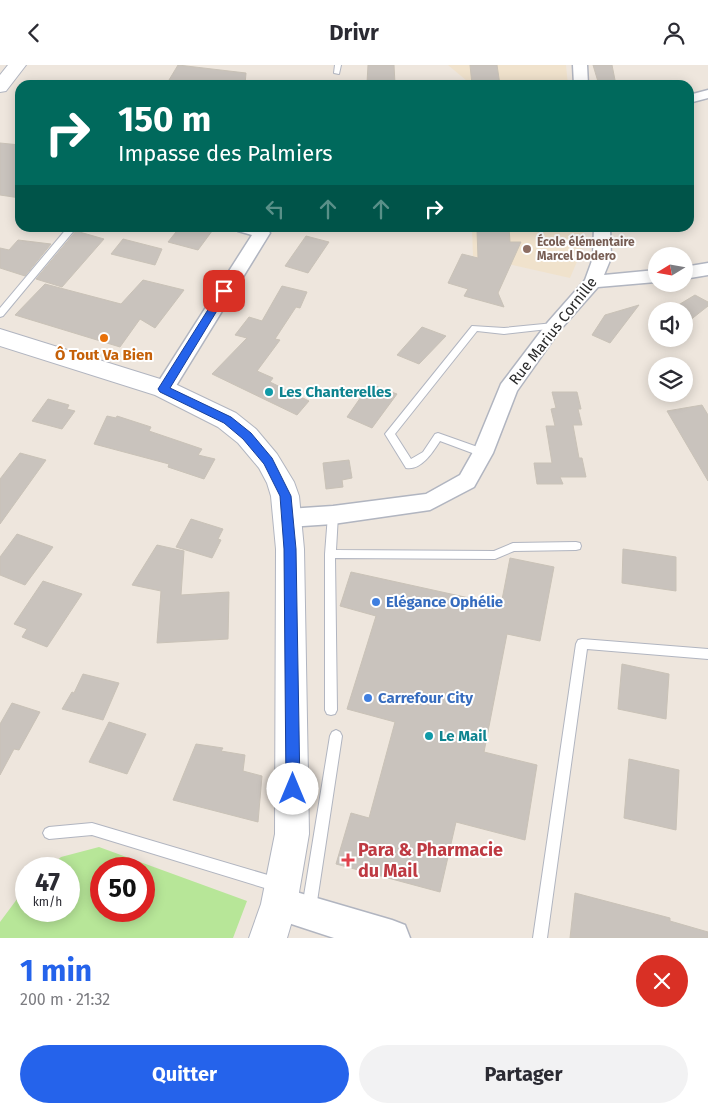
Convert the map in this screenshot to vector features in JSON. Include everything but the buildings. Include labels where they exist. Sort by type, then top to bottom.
[{"type":"main road","points":[[0,87],[17,65]]},
{"type":"main road","points":[[0,337],[164,389],[227,420],[247,436],[268,461],[280,482],[285,496],[288,518],[293,686],[292,834],[290,901],[268,938]]},
{"type":"street","points":[[580,65],[582,80]]},
{"type":"street","points":[[694,98],[708,94]]},
{"type":"street","points":[[164,389],[262,233],[259,232]]},
{"type":"street","name":"Rue Marius Cornille","points":[[288,518],[333,515],[430,502],[467,481],[483,453],[508,389],[554,327],[593,282],[602,258],[602,232]]},
{"type":"street","points":[[693,272],[708,269]]},
{"type":"street","points":[[593,282],[648,277]]},
{"type":"street","points":[[290,901],[392,938]]},
{"type":"lane","points":[[337,73],[338,65]]},
{"type":"lane","points":[[0,315],[69,232]]},
{"type":"lane","points":[[483,453],[438,437],[426,455],[409,465],[390,434],[475,328],[504,331],[554,327]]},
{"type":"lane","points":[[331,710],[330,555],[333,515]]},
{"type":"lane","points":[[330,555],[495,555],[513,547],[576,546]]},
{"type":"lane","points":[[540,938],[582,644],[708,655]]},
{"type":"lane","points":[[49,833],[92,829],[290,901],[336,736]]},
{"type":"shaded area","points":[[448,65],[566,65],[568,80],[466,80]]},
{"type":"shaded area","name":"École élémentaire Marcel Dodero","points":[[472,232],[584,232],[585,243],[570,278],[473,256]]},
{"type":"green space","points":[[99,847],[126,857],[90,857],[90,922],[155,922],[155,867],[247,901],[233,938],[0,938],[0,922],[15,902],[15,922],[80,922],[80,857],[61,857]]},
{"type":"place","name":"École élémentaire Marcel Dodero","points":[[527,249]]},
{"type":"place","name":"Ô Tout Va Bien","points":[[104,338]]},
{"type":"place","name":"Les Chanterelles","points":[[269,392]]},
{"type":"place","name":"Elégance Ophélie","points":[[376,602]]},
{"type":"place","name":"Carrefour City","points":[[368,698]]},
{"type":"place","name":"Le Mail","points":[[429,736]]},
{"type":"place","name":"Para & Pharmacie du Mail","points":[[348,860]]},
{"type":"route","points":[[224,291],[164,389],[227,420],[247,436],[268,461],[280,482],[285,496],[290,549],[294,715],[293,789]]}]
